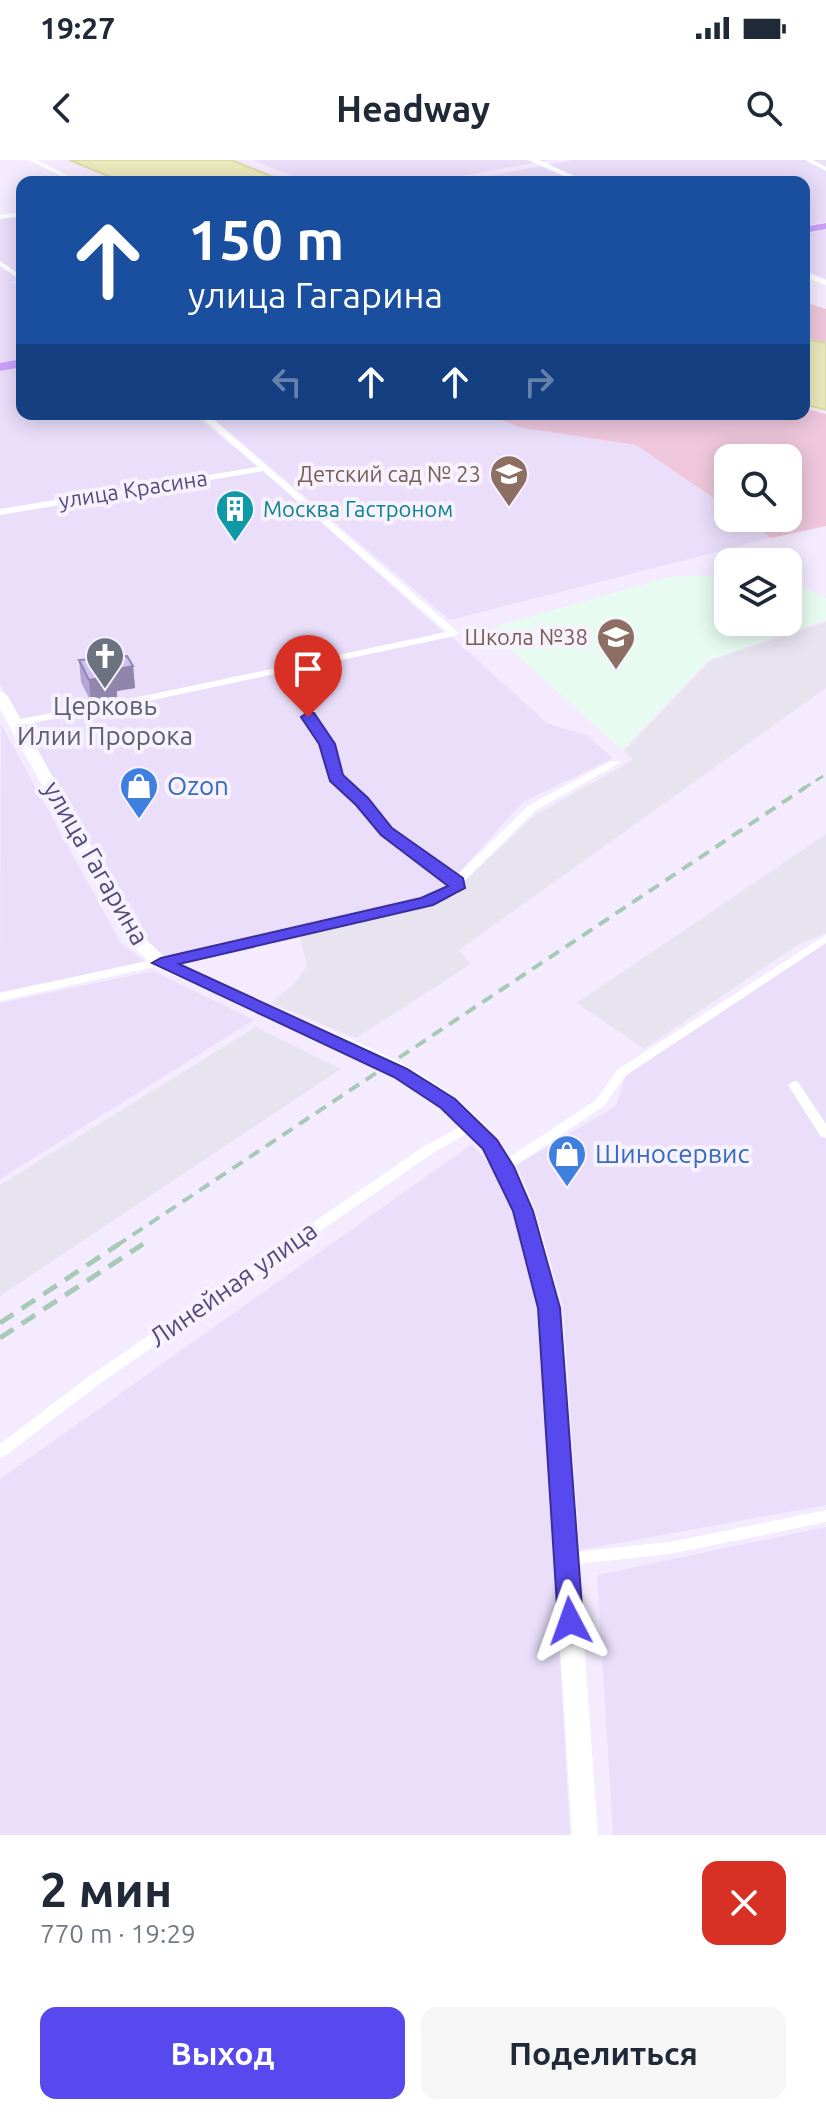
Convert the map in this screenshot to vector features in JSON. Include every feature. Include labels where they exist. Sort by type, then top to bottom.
[{"type":"main road","name":"улица Гагарина","points":[[0,695],[9,720],[135,939],[161,963],[400,1073],[448,1103],[490,1145],[504,1167],[528,1227],[549,1308],[585,1835]]},
{"type":"street","points":[[32,160],[65,176]]},
{"type":"street","points":[[532,160],[570,176]]},
{"type":"street","points":[[808,160],[826,169]]},
{"type":"street","points":[[9,720],[169,694],[454,633],[209,420]]},
{"type":"street","name":"улица Красина","points":[[0,512],[266,468]]},
{"type":"street","points":[[318,697],[308,717],[327,744],[336,777],[362,801],[387,832],[457,882]]},
{"type":"street","points":[[0,997],[427,902],[454,892],[457,882],[532,808],[615,763]]},
{"type":"street","points":[[504,1167],[600,1103],[621,1073],[826,938]]},
{"type":"street","points":[[794,1085],[826,1134]]},
{"type":"street","name":"Линейная улица","points":[[0,1452],[119,1363],[428,1150],[471,1125]]},
{"type":"street","points":[[566,1559],[670,1548],[826,1516]]},
{"type":"shaded area","points":[[69,160],[232,160],[271,176],[108,176]]},
{"type":"shaded area","points":[[253,160],[548,160],[462,176],[294,176]]},
{"type":"shaded area","points":[[573,160],[826,160],[826,222],[810,225],[810,176],[489,176]]},
{"type":"shaded area","points":[[16,217],[16,281],[12,282],[16,285],[16,362],[0,365],[0,219]]},
{"type":"shaded area","points":[[826,230],[826,279],[810,272],[810,233]]},
{"type":"shaded area","points":[[810,304],[826,309],[826,343],[810,339]]},
{"type":"shaded area","points":[[810,340],[826,344],[826,410],[810,406]]},
{"type":"shaded area","points":[[16,368],[16,420],[200,420],[263,470],[443,632],[154,696],[19,721],[0,684],[0,371]]},
{"type":"shaded area","points":[[810,410],[826,414],[826,526],[802,531],[802,444],[714,444],[714,498],[636,445],[522,428],[501,420],[810,420]]},
{"type":"shaded area","points":[[215,420],[501,420],[522,428],[636,445],[714,498],[714,532],[763,532],[771,538],[732,548],[714,548],[714,553],[450,620]]},
{"type":"shaded area","points":[[763,532],[798,532],[771,538]]},
{"type":"shaded area","name":"Школа №38","points":[[714,575],[714,636],[779,636],[708,660],[622,750],[491,631],[494,627],[669,577]]},
{"type":"shaded area","name":"Школа №38","points":[[802,586],[826,599],[826,620],[802,628]]},
{"type":"shaded area","points":[[826,622],[826,688],[459,950],[471,964],[356,1038],[271,1003],[295,983],[307,966],[299,933],[413,910],[458,895],[462,884],[535,815],[633,760],[624,751],[711,660],[784,636],[802,636],[802,630]]},
{"type":"shaded area","points":[[452,637],[547,723],[588,736],[613,758],[523,802],[446,887],[426,900],[162,961],[138,937],[20,726]]},
{"type":"shaded area","points":[[1,724],[121,943],[145,962],[0,992]]},
{"type":"shaded area","points":[[826,834],[826,933],[796,946],[644,1049],[577,1003]]},
{"type":"shaded area","points":[[826,942],[826,1505],[580,1550],[563,1306],[535,1208],[517,1165],[616,1106],[626,1075]]},
{"type":"shaded area","points":[[153,971],[254,1020],[0,1179],[0,1003]]},
{"type":"shaded area","points":[[256,1027],[341,1069],[0,1296],[0,1185]]},
{"type":"shaded area","points":[[472,1144],[496,1172],[516,1217],[533,1274],[541,1326],[570,1835],[0,1835],[0,1479]]},
{"type":"shaded area","points":[[826,1527],[826,1835],[613,1835],[597,1575]]},
{"type":"building","points":[[127,656],[133,666],[113,670],[116,675],[89,680],[79,660]]},
{"type":"railway","points":[[803,789],[826,774]]},
{"type":"railway","points":[[116,1246],[806,787]]},
{"type":"railway","points":[[0,1323],[119,1244]]},
{"type":"railway","points":[[0,1338],[143,1244],[140,1246]]},
{"type":"place","name":"Детский сад № 23","points":[[509,508]]},
{"type":"place","name":"Москва Гастроном","points":[[235,543]]},
{"type":"place","name":"Школа №38","points":[[616,671]]},
{"type":"place","name":"Церковь Илии Пророка","points":[[105,690]]},
{"type":"place","name":"Ozon","points":[[139,820]]},
{"type":"place","name":"Шиносервис","points":[[567,1188]]},
{"type":"route","points":[[308,717],[327,744],[336,777],[362,801],[387,832],[457,882],[454,892],[389,912],[161,963],[335,1040],[400,1073],[448,1103],[490,1145],[504,1167],[538,1258],[549,1308],[570,1621]]}]
